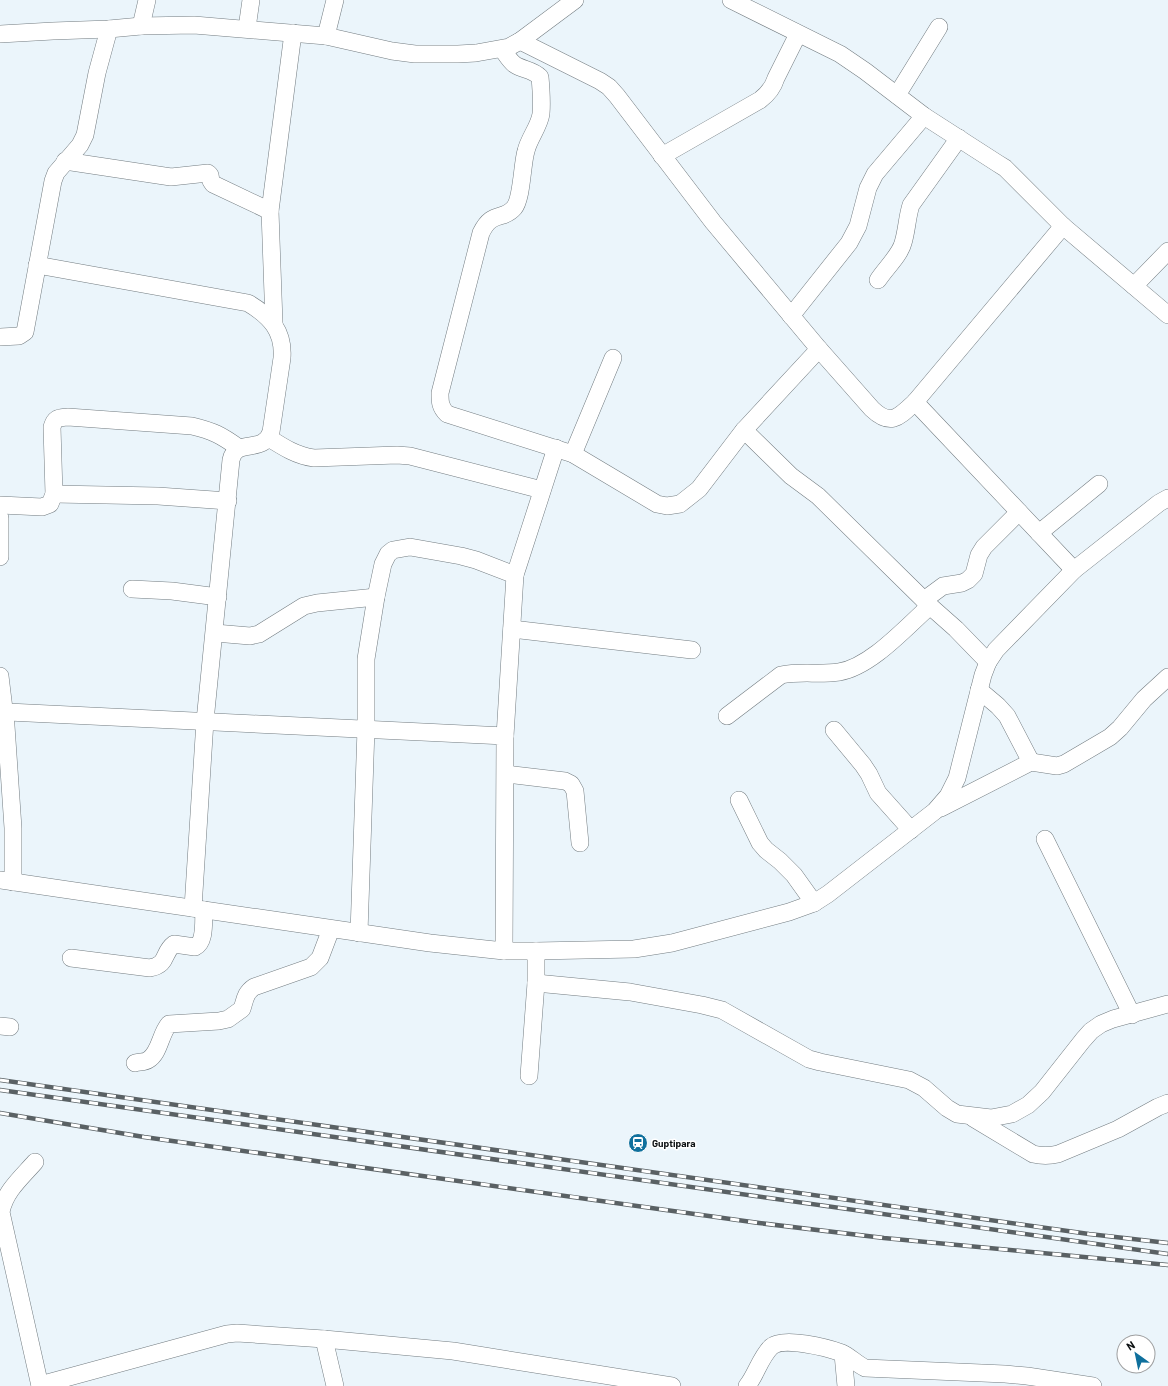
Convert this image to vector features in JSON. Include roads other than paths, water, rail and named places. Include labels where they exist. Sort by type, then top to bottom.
[{"type":"street","points":[[141,26],[147,0]]},
{"type":"street","points":[[246,28],[251,0]]},
{"type":"street","points":[[326,36],[336,0]]},
{"type":"street","points":[[0,34],[141,26],[194,25],[246,28],[326,36],[392,52],[415,54],[458,54],[502,49],[520,42],[574,0]]},
{"type":"street","points":[[731,0],[840,54],[924,116],[1005,168],[1063,226],[1168,314]]},
{"type":"street","points":[[897,95],[940,27]]},
{"type":"street","points":[[0,337],[19,336],[25,332],[53,181],[56,173],[80,145],[85,135],[96,73],[109,29]]},
{"type":"street","points":[[71,958],[150,968],[157,966],[163,961],[168,950],[174,944],[195,946],[200,943],[202,938],[199,909],[205,721],[232,455],[239,448],[257,445],[269,438],[282,358],[283,348],[280,336],[274,323],[270,211],[294,33]]},
{"type":"street","points":[[662,156],[760,100],[768,93],[774,85],[798,34]]},
{"type":"street","points":[[520,42],[600,81],[609,87],[713,222],[818,349],[879,416],[887,419],[895,418],[904,413],[915,402],[1063,226]]},
{"type":"street","points":[[502,49],[515,64],[530,70],[540,77],[540,121],[526,150],[518,199],[515,207],[507,213],[491,219],[484,226],[481,233],[440,393],[442,409],[447,414],[454,418],[573,454],[656,504],[667,506],[680,504],[699,489],[744,430],[818,349]]},
{"type":"street","points":[[791,316],[849,243],[858,226],[868,188],[875,174],[924,116]]},
{"type":"street","points":[[878,280],[904,242],[908,212],[911,205],[958,138]]},
{"type":"street","points":[[65,161],[171,177],[208,173],[213,184],[270,211]]},
{"type":"street","points":[[1134,286],[1168,252]]},
{"type":"street","points":[[37,265],[237,301],[248,304],[257,309],[274,323]]},
{"type":"street","points":[[573,454],[613,358]]},
{"type":"street","points":[[915,402],[1074,570]]},
{"type":"street","points":[[0,505],[42,507],[50,504],[54,494],[52,427],[54,421],[59,418],[68,417],[192,426],[223,436],[239,448]]},
{"type":"street","points":[[744,430],[791,476],[818,496],[927,603],[956,629],[988,662]]},
{"type":"street","points":[[269,438],[295,454],[304,457],[410,456],[542,490]]},
{"type":"street","points":[[504,951],[505,736],[515,575],[556,448]]},
{"type":"street","points":[[1039,533],[1099,484]]},
{"type":"street","points":[[54,494],[158,496],[228,501]]},
{"type":"street","points":[[0,676],[5,711],[7,829],[6,881],[430,944],[504,951],[634,949],[652,947],[789,912],[814,903],[828,894],[935,811],[948,796],[957,778],[988,662],[996,650],[1074,570],[1159,502],[1168,498]]},
{"type":"street","points":[[727,716],[781,675],[790,673],[839,672],[862,664],[874,656],[943,586],[962,583],[968,580],[974,574],[979,555],[984,548],[1019,512]]},
{"type":"street","points":[[0,518],[0,557]]},
{"type":"street","points":[[359,933],[366,729],[366,659],[383,564],[388,554],[393,550],[410,547],[476,560],[515,575]]},
{"type":"street","points":[[132,589],[172,591],[218,597]]},
{"type":"street","points":[[215,633],[250,636],[259,634],[304,606],[317,603],[376,597]]},
{"type":"street","points":[[512,629],[692,650]]},
{"type":"street","points":[[935,811],[1031,762],[1057,766],[1064,764],[1110,737],[1120,728],[1144,699],[1168,677]]},
{"type":"street","points":[[980,690],[1007,716],[1031,762]]},
{"type":"street","points":[[5,711],[505,736]]},
{"type":"street","points":[[834,730],[863,765],[878,793],[911,830]]},
{"type":"street","points":[[506,774],[565,781],[571,784],[575,791],[580,844]]},
{"type":"street","points":[[739,800],[760,843],[794,875],[814,903]]},
{"type":"street","points":[[1046,839],[1132,1015]]},
{"type":"street","points":[[135,1063],[148,1060],[154,1054],[165,1028],[169,1024],[219,1021],[228,1019],[242,1009],[246,993],[249,990],[311,967],[320,958],[331,929]]},
{"type":"street","points":[[529,1076],[536,983],[536,951]]},
{"type":"street","points":[[536,983],[639,993],[722,1010],[809,1059],[909,1080],[924,1088],[947,1108],[957,1114],[971,1117],[991,1118],[1012,1114],[1028,1105],[1042,1092],[1091,1031],[1101,1024],[1113,1019],[1168,1004]]},
{"type":"street","points":[[971,1117],[1033,1154],[1050,1156],[1118,1129],[1168,1103]]},
{"type":"street","points":[[35,1162],[10,1190],[3,1203],[1,1212],[40,1385],[227,1334],[324,1339],[453,1351],[672,1386]]},
{"type":"street","points":[[324,1339],[335,1386]]},
{"type":"street","points":[[750,1384],[772,1346],[783,1342],[821,1346],[844,1354],[860,1365],[873,1369],[985,1372],[1027,1376],[1093,1386]]},
{"type":"street","points":[[844,1354],[846,1386]]},
{"type":"railway","points":[[0,1080],[1089,1234],[1168,1243]]},
{"type":"railway","points":[[0,1090],[1168,1254]]},
{"type":"railway","points":[[0,1113],[144,1137],[759,1223],[884,1238],[1168,1265]]},
{"type":"place","name":"Guptipara","points":[[638,1143]]}]
